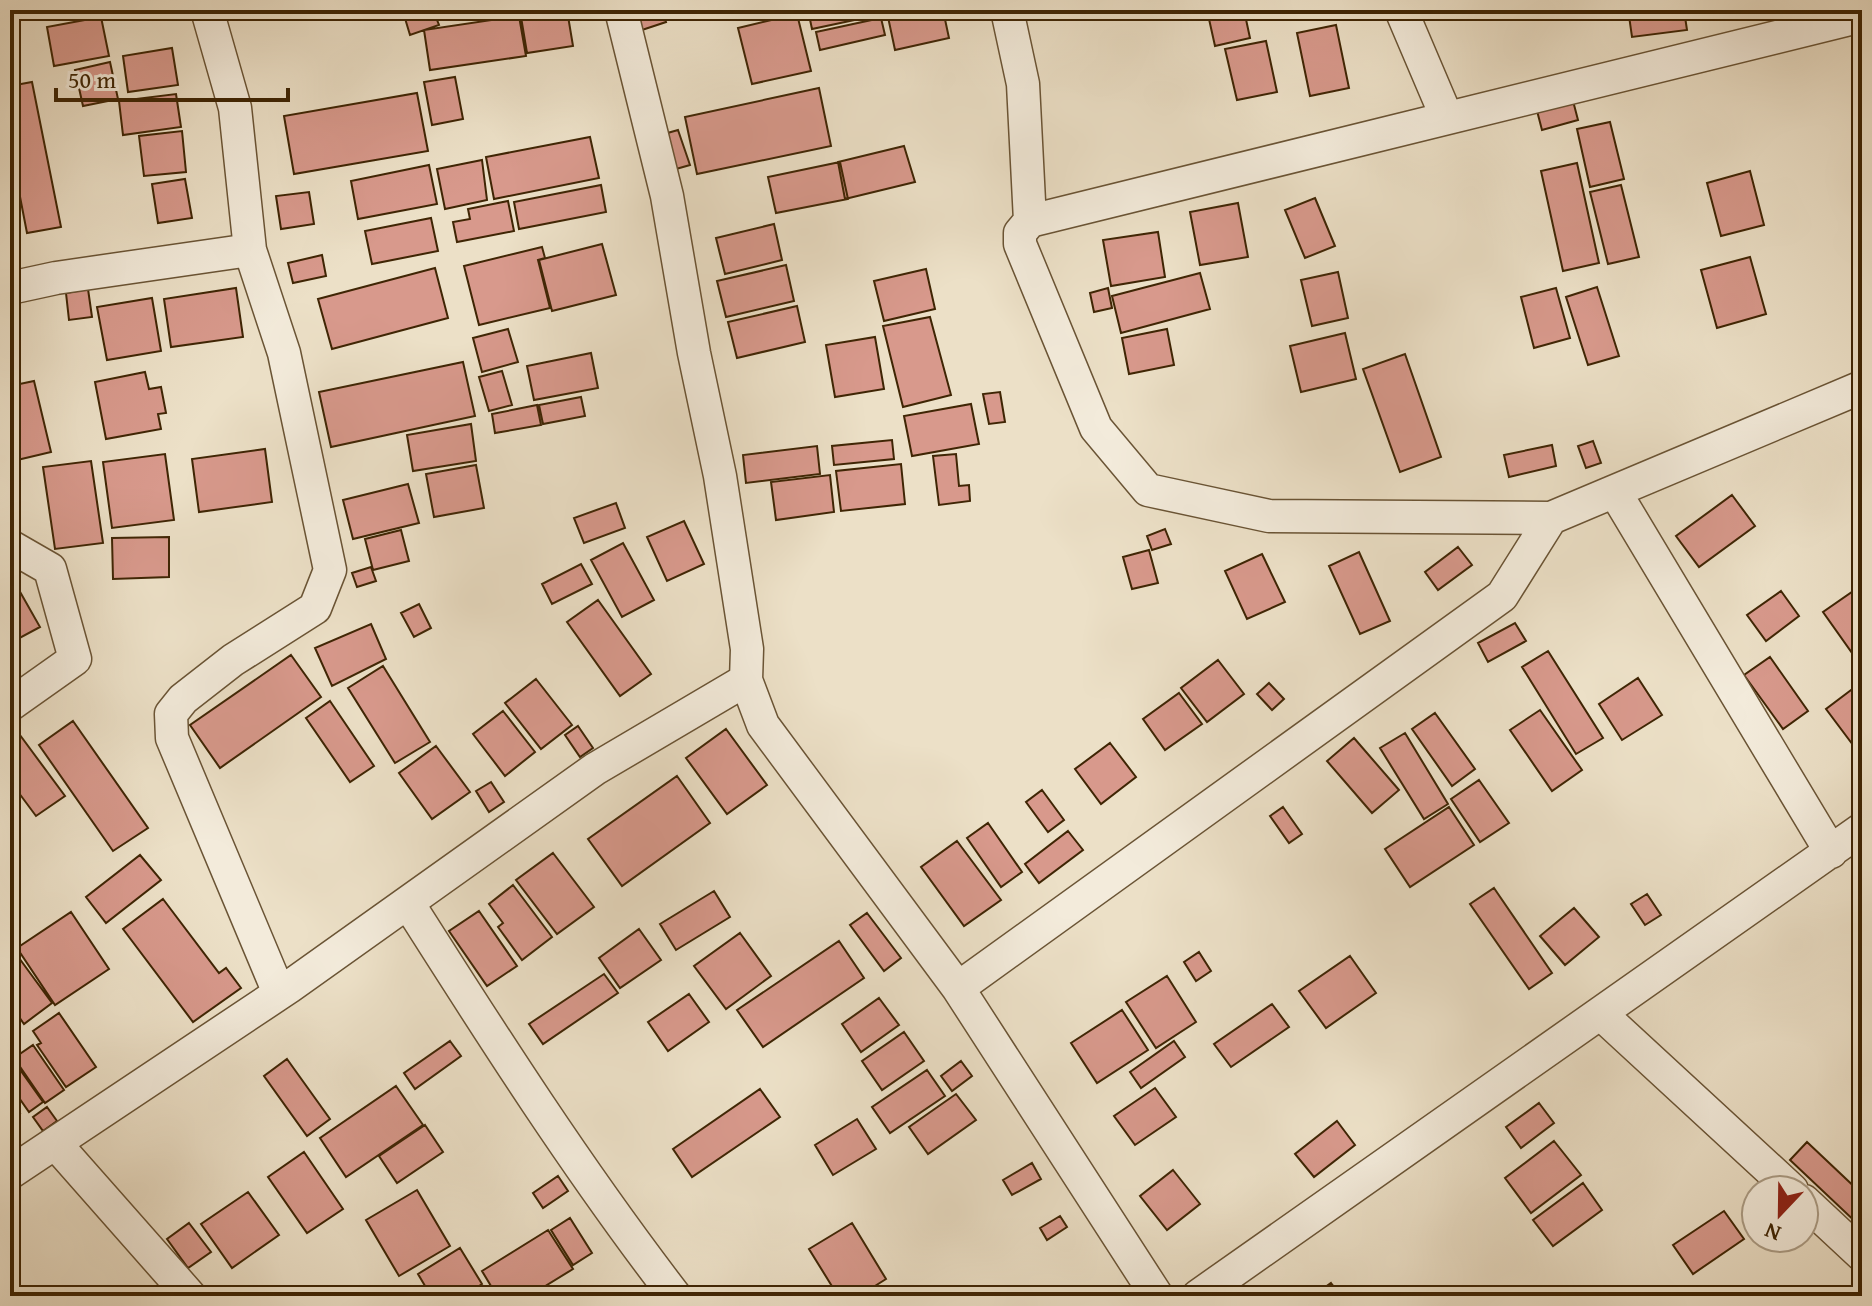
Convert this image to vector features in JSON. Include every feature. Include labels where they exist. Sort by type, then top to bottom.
[{"type":"street","points":[[207,10],[235,108],[250,250],[284,353],[330,570],[315,608],[233,660],[183,699],[171,714],[172,738],[279,993]]},
{"type":"street","points":[[621,10],[667,196],[694,353],[720,476],[747,649],[746,680],[763,725],[958,988],[1157,1296]]},
{"type":"street","points":[[1007,10],[1023,84],[1030,221]]},
{"type":"street","points":[[1401,10],[1447,118]]},
{"type":"street","points":[[1862,16],[1030,221],[1020,233],[1020,244],[1096,428],[1148,490],[1269,516],[1551,518],[1862,387]]},
{"type":"street","points":[[10,288],[56,278],[250,250]]},
{"type":"street","points":[[1615,492],[1831,852]]},
{"type":"street","points":[[958,988],[1502,596],[1551,518]]},
{"type":"street","points":[[10,546],[50,569],[75,659],[10,705]]},
{"type":"street","points":[[10,1173],[279,993],[595,769],[746,680]]},
{"type":"street","points":[[1198,1296],[1862,829]]},
{"type":"street","points":[[408,903],[614,1218],[675,1296]]},
{"type":"street","points":[[1601,1014],[1775,1174]]},
{"type":"street","points":[[55,1143],[190,1296]]},
{"type":"street","points":[[1820,1216],[1862,1255]]},
{"type":"building","points":[[433,10],[439,25],[410,35],[404,15]]},
{"type":"building","points":[[567,10],[573,46],[527,53],[521,17]]},
{"type":"building","points":[[662,10],[666,22],[639,31],[635,19]]},
{"type":"building","points":[[808,10],[862,10],[864,18],[812,29]]},
{"type":"building","points":[[921,10],[943,10],[949,38],[895,50],[888,17]]},
{"type":"building","points":[[1207,10],[1244,10],[1250,38],[1215,46]]},
{"type":"building","points":[[1684,10],[1687,30],[1632,37],[1629,16]]},
{"type":"building","points":[[797,14],[811,71],[752,84],[738,28]]},
{"type":"building","points":[[519,16],[526,56],[430,70],[424,30]]},
{"type":"building","points":[[101,17],[109,56],[54,66],[47,27]]},
{"type":"building","points":[[881,18],[885,35],[820,50],[816,32]]},
{"type":"building","points":[[1336,25],[1349,88],[1310,96],[1297,33]]},
{"type":"building","points":[[1266,41],[1277,92],[1237,100],[1225,49]]},
{"type":"building","points":[[172,48],[178,85],[128,92],[123,56]]},
{"type":"building","points":[[110,62],[118,99],[83,106],[75,70]]},
{"type":"building","points":[[1862,67],[1862,102],[1854,69]]},
{"type":"building","points":[[455,77],[463,119],[432,125],[424,82]]},
{"type":"building","points":[[32,82],[61,227],[27,233],[10,145],[10,86]]},
{"type":"building","points":[[819,88],[831,146],[697,174],[685,117]]},
{"type":"building","points":[[417,93],[428,151],[294,174],[284,116]]},
{"type":"building","points":[[176,94],[181,127],[123,135],[119,101]]},
{"type":"building","points":[[1572,97],[1578,120],[1542,130],[1536,107]]},
{"type":"building","points":[[1610,122],[1624,179],[1590,187],[1577,129]]},
{"type":"building","points":[[678,130],[690,165],[676,169],[664,134]]},
{"type":"building","points":[[182,131],[186,172],[144,176],[139,136]]},
{"type":"building","points":[[590,137],[599,178],[494,199],[486,157]]},
{"type":"building","points":[[904,146],[915,182],[845,199],[838,162]]},
{"type":"building","points":[[482,160],[487,200],[445,209],[437,169]]},
{"type":"building","points":[[840,162],[848,199],[776,213],[768,177]]},
{"type":"building","points":[[1577,163],[1599,263],[1563,271],[1541,171]]},
{"type":"building","points":[[429,165],[437,204],[358,219],[351,181]]},
{"type":"building","points":[[1750,171],[1764,225],[1721,236],[1707,183]]},
{"type":"building","points":[[185,179],[192,218],[158,223],[152,184]]},
{"type":"building","points":[[601,185],[606,212],[519,229],[514,202]]},
{"type":"building","points":[[1621,185],[1639,257],[1608,264],[1590,192]]},
{"type":"building","points":[[309,192],[314,224],[281,229],[276,196]]},
{"type":"building","points":[[1315,198],[1335,246],[1305,258],[1285,210]]},
{"type":"building","points":[[508,201],[514,231],[457,242],[453,222],[470,219],[468,209]]},
{"type":"building","points":[[1238,203],[1248,257],[1200,265],[1190,212]]},
{"type":"building","points":[[431,218],[438,251],[372,264],[365,231]]},
{"type":"building","points":[[774,224],[782,260],[725,274],[716,238]]},
{"type":"building","points":[[1158,232],[1165,277],[1111,286],[1103,240]]},
{"type":"building","points":[[602,244],[616,295],[552,311],[539,260]]},
{"type":"building","points":[[542,247],[545,258],[538,260],[550,308],[479,325],[464,266]]},
{"type":"building","points":[[322,255],[326,276],[293,283],[288,263]]},
{"type":"building","points":[[1750,257],[1766,314],[1717,328],[1701,270]]},
{"type":"building","points":[[786,265],[794,301],[726,317],[717,281]]},
{"type":"building","points":[[435,268],[448,318],[332,349],[318,299]]},
{"type":"building","points":[[926,269],[935,309],[884,321],[874,281]]},
{"type":"building","points":[[1338,272],[1348,318],[1312,326],[1301,280]]},
{"type":"building","points":[[1200,273],[1210,309],[1121,333],[1112,296]]},
{"type":"building","points":[[1597,287],[1619,356],[1588,365],[1566,297]]},
{"type":"building","points":[[236,288],[243,337],[171,347],[164,299]]},
{"type":"building","points":[[1108,288],[1112,308],[1094,312],[1090,293]]},
{"type":"building","points":[[1556,288],[1570,338],[1534,348],[1521,297]]},
{"type":"building","points":[[88,289],[92,317],[69,320],[66,293]]},
{"type":"building","points":[[152,298],[161,351],[107,360],[97,307]]},
{"type":"building","points":[[797,306],[805,342],[737,358],[728,322]]},
{"type":"building","points":[[930,317],[951,395],[903,407],[883,326]]},
{"type":"building","points":[[508,329],[518,362],[482,372],[473,338]]},
{"type":"building","points":[[1167,329],[1174,365],[1129,374],[1122,338]]},
{"type":"building","points":[[1345,333],[1356,379],[1301,392],[1290,346]]},
{"type":"building","points":[[875,337],[884,389],[835,397],[826,345]]},
{"type":"building","points":[[591,353],[598,388],[534,400],[527,366]]},
{"type":"building","points":[[1405,354],[1441,457],[1400,472],[1363,369]]},
{"type":"building","points":[[463,362],[475,416],[331,447],[319,392]]},
{"type":"building","points":[[502,371],[512,405],[489,411],[479,377]]},
{"type":"building","points":[[145,372],[149,389],[161,387],[166,413],[158,414],[161,429],[106,439],[95,382]]},
{"type":"building","points":[[34,381],[51,452],[13,461],[10,447],[10,386]]},
{"type":"building","points":[[1000,392],[1005,422],[989,424],[983,394]]},
{"type":"building","points":[[581,397],[585,416],[543,424],[539,405]]},
{"type":"building","points":[[971,404],[979,444],[912,456],[904,416]]},
{"type":"building","points":[[537,405],[541,425],[495,433],[492,414]]},
{"type":"building","points":[[471,424],[476,461],[413,471],[407,435]]},
{"type":"building","points":[[892,440],[894,459],[834,465],[832,446]]},
{"type":"building","points":[[1593,441],[1601,463],[1586,468],[1578,446]]},
{"type":"building","points":[[1552,445],[1556,466],[1509,477],[1504,455]]},
{"type":"building","points":[[817,446],[820,474],[746,483],[743,455]]},
{"type":"building","points":[[265,449],[272,502],[199,512],[192,459]]},
{"type":"building","points":[[165,454],[174,520],[112,528],[103,462]]},
{"type":"building","points":[[956,454],[959,486],[969,485],[970,501],[939,505],[933,456]]},
{"type":"building","points":[[91,461],[103,543],[55,549],[43,467]]},
{"type":"building","points":[[901,464],[905,504],[841,511],[836,471]]},
{"type":"building","points":[[476,465],[484,508],[434,517],[426,474]]},
{"type":"building","points":[[830,475],[834,512],[776,520],[771,482]]},
{"type":"building","points":[[10,480],[16,514],[10,515]]},
{"type":"building","points":[[408,484],[419,523],[353,539],[343,500]]},
{"type":"building","points":[[1732,495],[1755,526],[1699,567],[1676,536]]},
{"type":"building","points":[[616,503],[625,528],[584,543],[574,518]]},
{"type":"building","points":[[684,521],[704,564],[667,581],[647,537]]},
{"type":"building","points":[[1165,529],[1171,544],[1152,550],[1147,536]]},
{"type":"building","points":[[401,530],[409,561],[373,570],[365,539]]},
{"type":"building","points":[[169,537],[169,577],[113,579],[112,538]]},
{"type":"building","points":[[623,543],[654,600],[622,617],[591,560]]},
{"type":"building","points":[[1458,547],[1472,565],[1438,590],[1425,572]]},
{"type":"building","points":[[1149,550],[1158,583],[1132,589],[1123,557]]},
{"type":"building","points":[[1359,552],[1390,621],[1360,634],[1329,566]]},
{"type":"building","points":[[1262,554],[1285,602],[1247,619],[1225,571]]},
{"type":"building","points":[[581,564],[592,584],[552,604],[542,584]]},
{"type":"building","points":[[371,567],[376,581],[357,587],[352,573]]},
{"type":"building","points":[[1862,585],[1862,667],[1823,612]]},
{"type":"building","points":[[19,590],[40,627],[16,640],[10,630],[10,592],[11,595]]},
{"type":"building","points":[[1781,591],[1799,616],[1766,641],[1747,615]]},
{"type":"building","points":[[598,600],[651,674],[620,696],[567,622]]},
{"type":"building","points":[[419,604],[431,628],[414,637],[401,613]]},
{"type":"building","points":[[1515,623],[1526,641],[1488,662],[1478,643]]},
{"type":"building","points":[[371,624],[386,659],[332,686],[315,648]]},
{"type":"building","points":[[1548,651],[1603,738],[1576,754],[1522,667]]},
{"type":"building","points":[[291,655],[321,697],[220,768],[190,725]]},
{"type":"building","points":[[1770,657],[1808,711],[1783,729],[1744,675]]},
{"type":"building","points":[[1218,660],[1244,694],[1207,722],[1181,688]]},
{"type":"building","points":[[383,666],[430,742],[395,763],[348,688]]},
{"type":"building","points":[[1638,678],[1662,715],[1622,740],[1599,704]]},
{"type":"building","points":[[536,679],[572,725],[541,749],[505,703]]},
{"type":"building","points":[[1269,683],[1284,699],[1272,710],[1257,694]]},
{"type":"building","points":[[1859,684],[1862,687],[1862,757],[1826,709]]},
{"type":"building","points":[[1179,693],[1202,724],[1165,750],[1143,719]]},
{"type":"building","points":[[330,701],[374,766],[350,782],[306,718]]},
{"type":"building","points":[[1540,710],[1582,770],[1552,791],[1510,730]]},
{"type":"building","points":[[503,711],[535,752],[505,776],[473,734]]},
{"type":"building","points":[[1435,713],[1475,769],[1452,786],[1412,729]]},
{"type":"building","points":[[73,721],[148,828],[113,851],[39,745]]},
{"type":"building","points":[[578,726],[593,748],[580,757],[565,735]]},
{"type":"building","points":[[726,729],[767,785],[727,814],[686,758]]},
{"type":"building","points":[[17,731],[65,796],[36,816],[10,781],[10,736]]},
{"type":"building","points":[[1405,733],[1448,804],[1424,819],[1380,748]]},
{"type":"building","points":[[1354,738],[1399,790],[1372,813],[1327,761]]},
{"type":"building","points":[[1110,743],[1136,777],[1101,804],[1075,769]]},
{"type":"building","points":[[436,746],[470,792],[432,819],[399,773]]},
{"type":"building","points":[[677,776],[710,823],[622,886],[588,839]]},
{"type":"building","points":[[1479,780],[1509,823],[1480,842],[1451,799]]},
{"type":"building","points":[[491,782],[504,802],[489,812],[476,791]]},
{"type":"building","points":[[1042,790],[1064,820],[1048,832],[1026,802]]},
{"type":"building","points":[[1283,807],[1302,834],[1289,843],[1270,816]]},
{"type":"building","points":[[1449,807],[1474,845],[1410,887],[1385,849]]},
{"type":"building","points":[[988,823],[1022,872],[1001,887],[967,838]]},
{"type":"building","points":[[1068,831],[1083,850],[1039,883],[1025,864]]},
{"type":"building","points":[[957,841],[1001,900],[964,926],[921,867]]},
{"type":"building","points":[[553,853],[594,907],[557,934],[516,880]]},
{"type":"building","points":[[140,855],[161,880],[106,923],[86,897]]},
{"type":"building","points":[[513,885],[552,937],[522,960],[498,927],[503,923],[489,904]]},
{"type":"building","points":[[1494,888],[1552,973],[1529,989],[1470,904]]},
{"type":"building","points":[[714,891],[730,917],[676,950],[660,924]]},
{"type":"building","points":[[1647,894],[1661,915],[1645,925],[1631,904]]},
{"type":"building","points":[[163,899],[219,973],[226,968],[241,988],[193,1022],[123,929]]},
{"type":"building","points":[[1574,908],[1599,937],[1565,965],[1540,936]]},
{"type":"building","points":[[479,911],[517,966],[487,986],[449,931]]},
{"type":"building","points":[[71,912],[109,969],[55,1005],[17,948]]},
{"type":"building","points":[[867,913],[901,958],[884,971],[850,925]]},
{"type":"building","points":[[639,929],[661,960],[620,988],[599,958]]},
{"type":"building","points":[[740,933],[771,976],[726,1009],[694,966]]},
{"type":"building","points":[[839,941],[864,978],[763,1047],[737,1010]]},
{"type":"building","points":[[11,947],[52,1003],[24,1024],[10,1004]]},
{"type":"building","points":[[1199,952],[1211,971],[1196,981],[1184,962]]},
{"type":"building","points":[[1350,956],[1376,993],[1326,1028],[1299,991]]},
{"type":"building","points":[[604,974],[618,993],[543,1044],[529,1024]]},
{"type":"building","points":[[1167,976],[1196,1022],[1156,1048],[1126,1002]]},
{"type":"building","points":[[689,994],[709,1022],[668,1051],[648,1022]]},
{"type":"building","points":[[879,998],[899,1025],[861,1052],[842,1024]]},
{"type":"building","points":[[1272,1004],[1289,1027],[1231,1067],[1214,1044]]},
{"type":"building","points":[[1122,1010],[1148,1050],[1097,1083],[1071,1043]]},
{"type":"building","points":[[59,1013],[96,1067],[66,1087],[37,1045],[41,1043],[33,1031]]},
{"type":"building","points":[[904,1032],[924,1061],[882,1090],[862,1061]]},
{"type":"building","points":[[450,1041],[461,1056],[415,1089],[404,1073]]},
{"type":"building","points":[[1174,1041],[1185,1057],[1141,1088],[1130,1072]]},
{"type":"building","points":[[33,1045],[64,1090],[45,1103],[14,1058]]},
{"type":"building","points":[[11,1057],[43,1102],[29,1112],[10,1085]]},
{"type":"building","points":[[287,1059],[330,1119],[307,1136],[264,1076]]},
{"type":"building","points":[[961,1061],[972,1076],[952,1091],[941,1076]]},
{"type":"building","points":[[927,1070],[945,1096],[890,1133],[872,1107]]},
{"type":"building","points":[[396,1086],[423,1125],[346,1177],[320,1138]]},
{"type":"building","points":[[1155,1088],[1176,1117],[1135,1145],[1114,1116]]},
{"type":"building","points":[[760,1089],[780,1117],[692,1177],[673,1149]]},
{"type":"building","points":[[956,1094],[976,1120],[928,1154],[909,1127]]},
{"type":"building","points":[[10,1099],[20,1113],[10,1120]]},
{"type":"building","points":[[1539,1103],[1554,1123],[1521,1148],[1506,1127]]},
{"type":"building","points":[[47,1107],[57,1121],[43,1131],[33,1117]]},
{"type":"building","points":[[857,1119],[876,1149],[833,1175],[815,1145]]},
{"type":"building","points":[[1337,1121],[1355,1145],[1314,1177],[1295,1154]]},
{"type":"building","points":[[425,1125],[443,1152],[397,1183],[379,1156]]},
{"type":"building","points":[[1554,1141],[1581,1175],[1531,1213],[1505,1178]]},
{"type":"building","points":[[1807,1142],[1862,1194],[1862,1228],[1820,1188],[1820,1174],[1805,1174],[1790,1160]]},
{"type":"building","points":[[304,1152],[343,1209],[307,1233],[268,1177]]},
{"type":"building","points":[[1032,1163],[1041,1179],[1012,1195],[1003,1180]]},
{"type":"building","points":[[1173,1170],[1200,1204],[1167,1230],[1140,1196]]},
{"type":"building","points":[[558,1176],[568,1191],[543,1208],[533,1193]]},
{"type":"building","points":[[1583,1183],[1602,1210],[1553,1246],[1533,1220]]},
{"type":"building","points":[[417,1190],[450,1246],[399,1276],[366,1220]]},
{"type":"building","points":[[248,1192],[279,1235],[232,1268],[201,1224]]},
{"type":"building","points":[[1724,1211],[1740,1233],[1740,1242],[1693,1274],[1673,1245]]},
{"type":"building","points":[[1060,1216],[1067,1227],[1047,1240],[1040,1228]]},
{"type":"building","points":[[570,1218],[592,1253],[573,1265],[551,1230]]},
{"type":"building","points":[[189,1223],[211,1252],[188,1268],[167,1239]]},
{"type":"building","points":[[852,1223],[886,1279],[859,1296],[838,1296],[809,1249]]},
{"type":"building","points":[[548,1230],[573,1269],[529,1296],[497,1296],[482,1271]]},
{"type":"building","points":[[460,1248],[482,1284],[464,1296],[431,1296],[418,1274]]},
{"type":"building","points":[[1331,1283],[1341,1296],[1313,1296]]},
{"type":"building","points":[[895,1287],[900,1296],[881,1296]]}]
